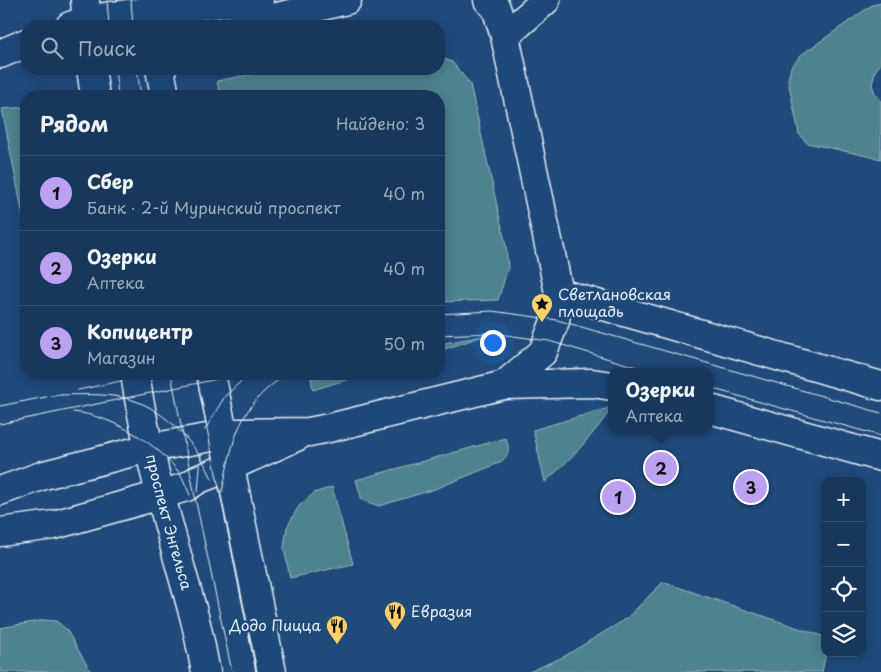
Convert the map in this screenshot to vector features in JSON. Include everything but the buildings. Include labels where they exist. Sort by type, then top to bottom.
[{"type":"main road","points":[[82,18],[259,0]]},
{"type":"main road","points":[[265,20],[347,0]]},
{"type":"main road","points":[[488,0],[496,8],[505,36],[558,293],[555,322],[544,352],[504,385]]},
{"type":"main road","points":[[505,36],[546,0]]},
{"type":"main road","points":[[0,54],[20,46]]},
{"type":"main road","points":[[0,61],[20,58]]},
{"type":"main road","points":[[92,75],[94,90]]},
{"type":"main road","points":[[161,75],[164,90]]},
{"type":"main road","points":[[558,293],[881,386]]},
{"type":"main road","name":"проспект Энгельса","points":[[136,380],[160,495],[194,617],[206,672]]},
{"type":"main road","points":[[212,380],[272,672]]},
{"type":"main road","points":[[0,491],[44,475],[149,448],[236,433],[308,432],[504,385],[592,383],[608,385]]},
{"type":"main road","points":[[713,410],[881,457]]},
{"type":"main road","points":[[0,532],[54,525],[186,487],[199,479],[308,432]]},
{"type":"green space","points":[[881,3],[881,64],[875,71],[872,85],[875,93],[881,100],[881,159],[807,143],[799,134],[788,80],[791,67],[801,55],[872,5]]},
{"type":"green space","points":[[445,59],[452,62],[470,84],[506,246],[508,268],[498,300],[445,302],[445,90],[219,90],[217,81],[248,75],[445,75]]},
{"type":"green space","points":[[20,108],[20,200],[2,109]]},
{"type":"green space","points":[[483,336],[445,349],[445,343]]},
{"type":"green space","points":[[311,380],[346,380],[313,390]]},
{"type":"green space","points":[[608,408],[608,413],[581,447],[545,482],[533,430]]},
{"type":"green space","points":[[506,438],[508,452],[499,463],[435,489],[379,506],[362,500],[356,480]]},
{"type":"green space","points":[[332,487],[353,564],[290,578],[284,548],[287,527],[299,506],[314,493]]},
{"type":"green space","points":[[663,582],[821,636],[821,657],[825,657],[822,672],[529,672],[563,657],[626,619]]},
{"type":"green space","points":[[44,620],[56,621],[66,629],[91,672],[0,672],[0,628]]},
{"type":"tram line","points":[[107,0],[109,20]]},
{"type":"tram line","points":[[131,0],[133,20]]},
{"type":"tram line","points":[[116,75],[117,90]]},
{"type":"tram line","points":[[138,75],[140,90]]},
{"type":"tram line","points":[[445,314],[492,311],[557,320],[881,413]]},
{"type":"tram line","points":[[445,335],[492,333],[549,341],[640,368]]},
{"type":"tram line","points":[[78,390],[126,380]]},
{"type":"tram line","points":[[172,380],[232,672]]},
{"type":"tram line","points":[[197,380],[256,672]]},
{"type":"tram line","points":[[0,424],[213,380]]},
{"type":"tram line","points":[[205,430],[225,396],[242,380]]},
{"type":"tram line","points":[[222,492],[234,440],[240,425],[258,398],[279,380]]},
{"type":"tram line","points":[[713,389],[881,436]]},
{"type":"tram line","points":[[0,406],[61,394]]},
{"type":"tram line","points":[[56,395],[117,396],[139,402],[153,409],[178,429],[198,453],[212,479]]},
{"type":"tram line","points":[[73,412],[88,414],[119,425],[149,443],[173,465],[182,477],[190,495]]},
{"type":"tram line","points":[[198,492],[201,454]]},
{"type":"place","name":"Светлановская площадь","points":[[542,323]]},
{"type":"place","name":"Озерки","points":[[661,468]]},
{"type":"place","name":"Копицентр","points":[[751,487]]},
{"type":"place","name":"Сбер","points":[[618,497]]},
{"type":"place","name":"Евразия","points":[[395,631]]},
{"type":"place","name":"Додо Пицца","points":[[337,645]]}]
